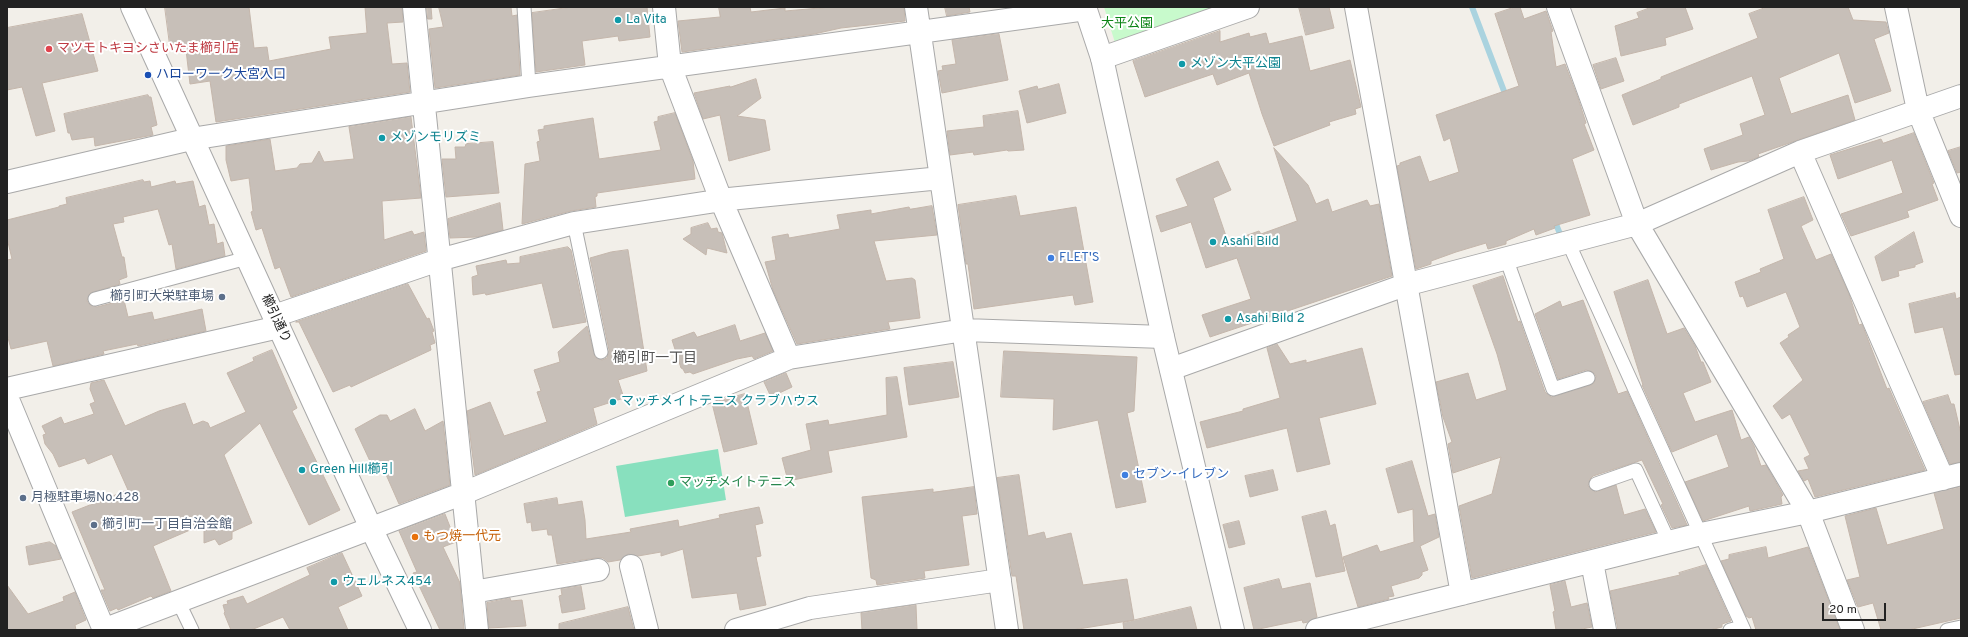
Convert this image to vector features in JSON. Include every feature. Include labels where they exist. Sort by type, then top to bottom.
[{"type":"street","name":"櫛引通り","points":[[132,7],[191,139],[371,528],[420,630]]},
{"type":"street","points":[[414,7],[477,630]]},
{"type":"street","points":[[664,7],[670,66],[721,200],[789,358]]},
{"type":"street","points":[[916,7],[1007,630]]},
{"type":"street","points":[[1102,58],[1248,7]]},
{"type":"street","points":[[1356,7],[1462,594]]},
{"type":"street","points":[[1558,7],[1637,224],[1808,512],[1853,630]]},
{"type":"street","points":[[1896,7],[1918,110],[1961,216]]},
{"type":"street","points":[[7,182],[191,139],[529,86],[1085,8],[1102,58],[1163,337],[1233,630]]},
{"type":"street","points":[[1171,369],[1405,285],[1637,224],[1800,152],[1961,96]]},
{"type":"street","points":[[1317,630],[1374,623],[1462,594],[1701,534],[1808,512],[1952,476],[1800,152]]},
{"type":"street","points":[[7,389],[276,322],[439,260],[574,223],[721,200],[942,178]]},
{"type":"street","points":[[7,398],[103,630],[464,493],[789,358],[964,330],[1163,337]]},
{"type":"street","points":[[1592,562],[1605,630]]},
{"type":"street","points":[[631,566],[647,630]]},
{"type":"street","points":[[473,592],[598,570]]},
{"type":"street","points":[[736,630],[810,608],[1000,580]]},
{"type":"lane","points":[[524,7],[529,86]]},
{"type":"lane","points":[[574,223],[601,352]]},
{"type":"lane","points":[[1568,242],[1701,534],[1739,629]]},
{"type":"lane","points":[[95,299],[247,258]]},
{"type":"lane","points":[[1506,258],[1553,389],[1588,378]]},
{"type":"lane","points":[[1596,484],[1636,470],[1668,542]]},
{"type":"lane","points":[[178,601],[192,630]]},
{"type":"lane","points":[[1947,630],[1961,627]]},
{"type":"green space","name":"大平公園","points":[[1104,7],[1229,7],[1116,46]]},
{"type":"green space","name":"マッチメイトテニス","points":[[718,449],[726,500],[625,517],[616,466]]},
{"type":"building","points":[[165,7],[249,7],[254,48],[267,47],[269,61],[331,49],[329,37],[367,33],[365,7],[402,7],[403,22],[387,23],[392,64],[407,63],[410,92],[216,122],[210,81],[190,84],[186,50],[177,51],[176,44],[170,45]]},
{"type":"building","points":[[427,7],[431,7],[432,19],[428,19]]},
{"type":"building","points":[[439,7],[511,7],[512,16],[517,15],[520,75],[435,88],[429,29],[443,27]]},
{"type":"building","points":[[572,7],[647,7],[650,37],[619,41],[618,36],[582,41],[585,65],[536,72],[532,13]]},
{"type":"building","points":[[719,7],[750,7],[751,12],[785,8],[785,11],[831,7],[904,7],[905,21],[841,28],[814,34],[682,52],[678,21],[720,17]]},
{"type":"building","points":[[945,7],[969,7],[970,12],[947,16]]},
{"type":"building","points":[[1299,7],[1329,7],[1334,28],[1306,35]]},
{"type":"building","points":[[1515,7],[1520,7],[1524,19],[1546,11],[1553,31],[1551,32],[1556,67],[1565,64],[1578,98],[1586,123],[1584,124],[1594,150],[1572,159],[1590,215],[1554,226],[1555,228],[1536,235],[1534,229],[1506,241],[1506,244],[1488,249],[1486,243],[1456,252],[1431,261],[1431,264],[1416,269],[1397,166],[1400,165],[1400,163],[1420,156],[1429,182],[1459,172],[1450,138],[1444,141],[1436,115],[1519,86],[1495,14]]},
{"type":"building","points":[[1652,7],[1685,7],[1693,29],[1665,38],[1666,45],[1621,56],[1615,26],[1639,18],[1637,13]]},
{"type":"building","points":[[1767,7],[1848,7],[1853,20],[1886,22],[1889,33],[1874,39],[1891,91],[1855,103],[1839,53],[1779,78],[1791,114],[1848,95],[1855,120],[1758,154],[1759,157],[1748,161],[1738,162],[1711,170],[1704,149],[1743,135],[1740,124],[1765,115],[1752,76],[1679,104],[1679,107],[1633,125],[1622,95],[1661,79],[1661,77],[1758,38],[1749,14]]},
{"type":"building","name":"マツモトキヨシさいたま櫛引店","points":[[82,14],[98,71],[42,83],[55,131],[36,136],[22,87],[7,90],[7,28]]},
{"type":"building","points":[[1220,31],[1220,42],[1249,33],[1250,37],[1266,33],[1269,44],[1302,36],[1310,71],[1350,60],[1361,107],[1355,109],[1356,114],[1329,122],[1330,125],[1274,146],[1249,73],[1217,85],[1213,74],[1145,97],[1133,61]]},
{"type":"building","points":[[999,34],[1008,80],[942,93],[938,71],[943,70],[942,66],[956,64],[952,40]]},
{"type":"building","points":[[1616,58],[1624,81],[1601,89],[1593,65]]},
{"type":"building","points":[[756,79],[761,98],[737,116],[765,120],[770,150],[729,161],[720,115],[703,119],[694,93],[730,87]]},
{"type":"building","points":[[1059,84],[1066,113],[1027,123],[1019,91],[1037,86],[1038,89]]},
{"type":"building","points":[[148,95],[151,97],[157,125],[151,127],[153,135],[95,146],[94,137],[72,140],[70,133],[68,133],[64,114]]},
{"type":"building","points":[[1018,111],[1024,150],[1007,150],[974,155],[973,152],[950,155],[947,131],[984,127],[983,116]]},
{"type":"building","points":[[675,113],[693,161],[695,179],[597,193],[597,196],[595,197],[596,207],[571,211],[522,224],[525,164],[540,161],[537,142],[540,141],[538,130],[544,129],[544,126],[593,118],[599,159],[661,150],[654,122],[658,121],[658,117]]},
{"type":"building","points":[[411,117],[421,198],[382,201],[384,240],[412,231],[414,235],[424,232],[426,251],[291,297],[280,267],[275,269],[262,228],[256,230],[251,212],[253,211],[249,178],[231,181],[226,160],[226,146],[270,139],[275,171],[297,168],[300,164],[312,163],[319,151],[324,162],[354,159],[349,127]]},
{"type":"building","points":[[1914,133],[1934,183],[1932,184],[1938,200],[1907,211],[1909,217],[1851,236],[1841,214],[1903,193],[1892,160],[1838,179],[1830,155],[1881,139],[1883,143]]},
{"type":"building","points":[[493,142],[499,193],[446,197],[442,159],[456,159],[455,147],[465,147],[466,144]]},
{"type":"building","points":[[1961,147],[1961,172],[1957,173],[1948,151]]},
{"type":"building","points":[[1274,148],[1308,185],[1316,204],[1328,199],[1332,212],[1367,200],[1370,206],[1379,204],[1392,276],[1210,337],[1202,315],[1251,299],[1237,258],[1206,268],[1191,222],[1161,232],[1156,216],[1188,206],[1176,179],[1218,161],[1231,190],[1213,198],[1228,242],[1259,231],[1261,234],[1297,221]]},
{"type":"building","points":[[143,180],[144,182],[150,181],[151,187],[175,181],[176,184],[193,181],[199,207],[205,205],[209,225],[214,224],[217,244],[223,242],[225,256],[176,269],[172,244],[169,245],[158,209],[123,217],[124,222],[113,224],[122,257],[124,257],[127,277],[119,280],[120,284],[90,293],[87,301],[90,305],[97,307],[124,300],[128,317],[152,312],[154,320],[202,309],[206,331],[138,346],[137,344],[103,351],[104,354],[53,366],[47,341],[11,349],[7,334],[7,260],[12,259],[7,238],[7,220],[59,207],[67,204],[66,198]]},
{"type":"building","points":[[1016,196],[1020,216],[1076,207],[1093,302],[1075,305],[1073,295],[974,309],[958,205]]},
{"type":"building","points":[[1804,197],[1813,220],[1801,226],[1816,260],[1831,254],[1849,294],[1859,325],[1862,324],[1887,389],[1889,388],[1925,470],[1815,497],[1808,479],[1804,481],[1798,471],[1809,469],[1804,458],[1810,455],[1790,414],[1782,419],[1773,406],[1803,380],[1780,343],[1789,337],[1788,335],[1800,327],[1786,292],[1747,307],[1743,296],[1740,297],[1735,282],[1761,272],[1760,269],[1784,259],[1768,210]]},
{"type":"building","points":[[500,203],[503,230],[477,237],[450,238],[448,219]]},
{"type":"building","points":[[932,206],[937,235],[874,241],[886,281],[912,278],[915,280],[920,318],[888,322],[890,329],[797,344],[773,290],[765,262],[776,260],[772,237],[788,234],[789,238],[840,229],[837,215],[871,210],[871,214],[909,207],[910,209]]},
{"type":"building","points":[[708,223],[711,229],[717,228],[718,232],[722,233],[727,253],[707,248],[706,255],[683,239],[691,234],[691,228]]},
{"type":"building","points":[[1914,232],[1923,262],[1915,265],[1915,267],[1898,271],[1899,276],[1882,281],[1875,257]]},
{"type":"building","points":[[568,247],[571,250],[586,322],[553,328],[542,283],[486,295],[485,293],[473,295],[472,277],[478,275],[476,266],[506,260],[507,264],[520,263],[520,257]]},
{"type":"building","points":[[628,250],[647,371],[618,380],[624,398],[593,408],[597,424],[475,475],[467,411],[490,402],[504,436],[547,422],[537,392],[541,391],[534,370],[560,362],[558,352],[587,326],[595,357],[602,360],[607,358],[609,350],[590,258],[611,252]]},
{"type":"building","points":[[1503,276],[1518,322],[1520,321],[1545,392],[1551,397],[1591,385],[1594,383],[1596,376],[1593,372],[1586,370],[1558,379],[1535,314],[1560,301],[1562,307],[1583,300],[1618,394],[1627,391],[1687,525],[1672,528],[1661,505],[1663,504],[1642,460],[1593,476],[1590,479],[1588,486],[1595,492],[1616,485],[1624,515],[1645,509],[1656,532],[1472,578],[1459,506],[1492,494],[1501,457],[1453,473],[1448,444],[1452,442],[1443,417],[1436,382],[1468,373],[1476,400],[1507,390],[1497,354],[1473,286]]},
{"type":"building","points":[[1648,280],[1667,334],[1684,328],[1695,346],[1701,362],[1703,362],[1711,382],[1683,393],[1695,422],[1732,410],[1741,440],[1749,437],[1761,466],[1766,465],[1783,495],[1781,497],[1782,504],[1750,511],[1749,506],[1703,521],[1685,482],[1729,467],[1717,434],[1672,452],[1642,385],[1614,292]]},
{"type":"building","points":[[408,284],[427,319],[429,318],[434,331],[432,332],[435,343],[430,345],[431,350],[351,387],[350,385],[333,392],[299,322],[296,322]]},
{"type":"building","points":[[1955,293],[1956,299],[1961,297],[1961,374],[1955,375],[1943,327],[1915,333],[1909,304]]},
{"type":"building","points":[[735,325],[740,341],[765,333],[773,351],[754,359],[752,356],[737,359],[693,374],[690,372],[685,373],[681,368],[672,340],[694,332],[697,337]]},
{"type":"building","points":[[1277,344],[1290,364],[1306,360],[1306,363],[1362,348],[1376,404],[1319,418],[1330,464],[1297,472],[1287,428],[1207,448],[1200,422],[1243,411],[1243,409],[1280,398],[1267,348]]},
{"type":"building","points":[[272,350],[297,408],[292,411],[340,510],[309,525],[260,423],[224,455],[252,523],[232,532],[232,539],[219,545],[215,539],[204,543],[204,524],[153,546],[171,591],[153,598],[151,596],[118,610],[117,608],[110,611],[101,590],[105,590],[72,512],[128,490],[112,454],[88,464],[85,458],[59,467],[53,454],[45,444],[43,435],[46,434],[42,426],[61,417],[64,424],[94,414],[90,404],[95,402],[90,389],[91,383],[104,380],[125,426],[159,411],[185,403],[193,425],[203,421],[208,423],[210,428],[246,412],[227,373],[254,361],[253,358]]},
{"type":"building","points":[[1004,351],[1137,357],[1134,411],[1127,413],[1146,502],[1116,508],[1098,420],[1053,430],[1054,399],[1001,397]]},
{"type":"building","points":[[953,362],[959,397],[909,405],[904,368]]},
{"type":"building","points":[[786,373],[792,387],[771,397],[764,382]]},
{"type":"building","points":[[897,377],[907,437],[828,451],[832,472],[788,481],[782,458],[811,450],[806,424],[828,420],[829,425],[887,415],[886,378]]},
{"type":"building","points":[[745,394],[757,444],[724,452],[712,403]]},
{"type":"building","points":[[1948,395],[1951,404],[1954,404],[1961,434],[1961,462],[1950,464],[1923,402]]},
{"type":"building","points":[[415,409],[425,431],[443,421],[450,485],[399,504],[384,470],[376,474],[355,429],[380,415],[387,415],[390,421]]},
{"type":"building","points":[[1412,461],[1428,516],[1435,514],[1439,537],[1420,546],[1428,570],[1422,572],[1422,575],[1419,578],[1391,586],[1394,596],[1388,597],[1389,599],[1358,607],[1343,557],[1377,545],[1380,552],[1414,542],[1413,509],[1398,513],[1386,469]]},
{"type":"building","points":[[1273,470],[1278,490],[1250,497],[1245,476]]},
{"type":"building","points":[[1019,475],[1028,536],[1044,532],[1046,539],[1071,533],[1083,585],[1127,579],[1134,620],[1072,630],[1024,630],[1016,576],[1012,576],[997,478]]},
{"type":"building","points":[[974,487],[977,514],[962,516],[969,565],[924,571],[925,578],[877,585],[876,580],[871,578],[862,497],[933,489],[933,492]]},
{"type":"building","points":[[1961,487],[1961,618],[1908,630],[1881,630],[1873,603],[1858,607],[1847,580],[1860,577],[1845,516],[1876,508],[1887,545],[1944,529],[1934,493]]},
{"type":"building","points":[[557,498],[558,505],[582,501],[586,539],[631,532],[630,529],[678,520],[679,527],[720,518],[719,515],[759,507],[763,523],[755,525],[761,556],[756,557],[766,605],[740,610],[737,593],[692,598],[683,549],[661,556],[661,552],[638,556],[628,554],[620,560],[608,562],[603,558],[596,558],[557,564],[552,535],[548,535],[547,529],[532,531],[531,522],[527,523],[524,504]]},
{"type":"building","points":[[1326,511],[1330,526],[1335,524],[1345,571],[1316,577],[1302,517]]},
{"type":"building","points":[[445,514],[456,542],[443,547],[460,583],[464,630],[440,630],[413,573],[417,572],[399,531]]},
{"type":"building","points":[[1239,521],[1245,544],[1229,548],[1223,525]]},
{"type":"building","points":[[50,542],[56,546],[61,559],[29,565],[26,547]]},
{"type":"building","points":[[1766,547],[1768,558],[1808,547],[1840,630],[1756,630],[1752,617],[1749,618],[1746,616],[1721,561],[1729,559],[1729,555]]},
{"type":"building","points":[[342,553],[362,596],[338,607],[348,630],[290,630],[283,617],[251,630],[231,630],[224,613],[223,605],[228,604],[227,601],[243,596],[247,604],[310,575],[307,568]]},
{"type":"building","points":[[1706,565],[1731,621],[1722,624],[1722,627],[1710,630],[1618,630],[1610,591],[1680,575],[1679,573]]},
{"type":"building","points":[[1279,579],[1282,589],[1310,583],[1317,617],[1308,622],[1303,623],[1302,620],[1254,630],[1244,588]]},
{"type":"building","points":[[1565,581],[1571,607],[1587,603],[1592,627],[1577,630],[1556,630],[1553,612],[1555,611],[1550,585]]},
{"type":"building","points":[[7,585],[28,614],[64,601],[63,597],[75,592],[86,620],[75,625],[76,630],[7,630]]},
{"type":"building","points":[[581,586],[585,609],[562,613],[559,596],[562,595],[561,589]]},
{"type":"building","points":[[510,598],[511,601],[522,600],[526,626],[489,628],[487,603]]},
{"type":"building","points":[[916,605],[917,630],[862,630],[861,613]]},
{"type":"building","points":[[628,607],[634,630],[559,630],[559,624]]},
{"type":"building","points":[[1191,607],[1197,630],[1124,630],[1123,623]]},
{"type":"waterway","points":[[1472,7],[1507,99]]},
{"type":"waterway","points":[[1554,219],[1560,234]]},
{"type":"place","name":"La Vita","points":[[618,20]]},
{"type":"place","name":"マツモトキヨシさいたま櫛引店","points":[[49,49]]},
{"type":"place","name":"メゾン大平公園","points":[[1182,64]]},
{"type":"place","name":"ハローワーク大宮入口","points":[[148,75]]},
{"type":"place","name":"メゾンモリズミ","points":[[382,138]]},
{"type":"place","name":"Asahi Bild","points":[[1213,242]]},
{"type":"place","name":"FLET'S","points":[[1051,258]]},
{"type":"place","name":"櫛引町大栄駐車場","points":[[222,297]]},
{"type":"place","name":"Asahi Bild 2","points":[[1228,319]]},
{"type":"place","name":"マッチメイトテニス クラブハウス","points":[[613,402]]},
{"type":"place","name":"Green Hill櫛引","points":[[302,470]]},
{"type":"place","name":"セブン-イレブン","points":[[1125,475]]},
{"type":"place","name":"マッチメイトテニス","points":[[671,483]]},
{"type":"place","name":"月極駐車場No.428","points":[[23,498]]},
{"type":"place","name":"櫛引町一丁目自治会館","points":[[94,525]]},
{"type":"place","name":"もつ焼一代元","points":[[415,537]]},
{"type":"place","name":"ウェルネス454","points":[[334,582]]},
{"type":"district","name":"櫛引町一丁目","points":[[655,359]]}]
